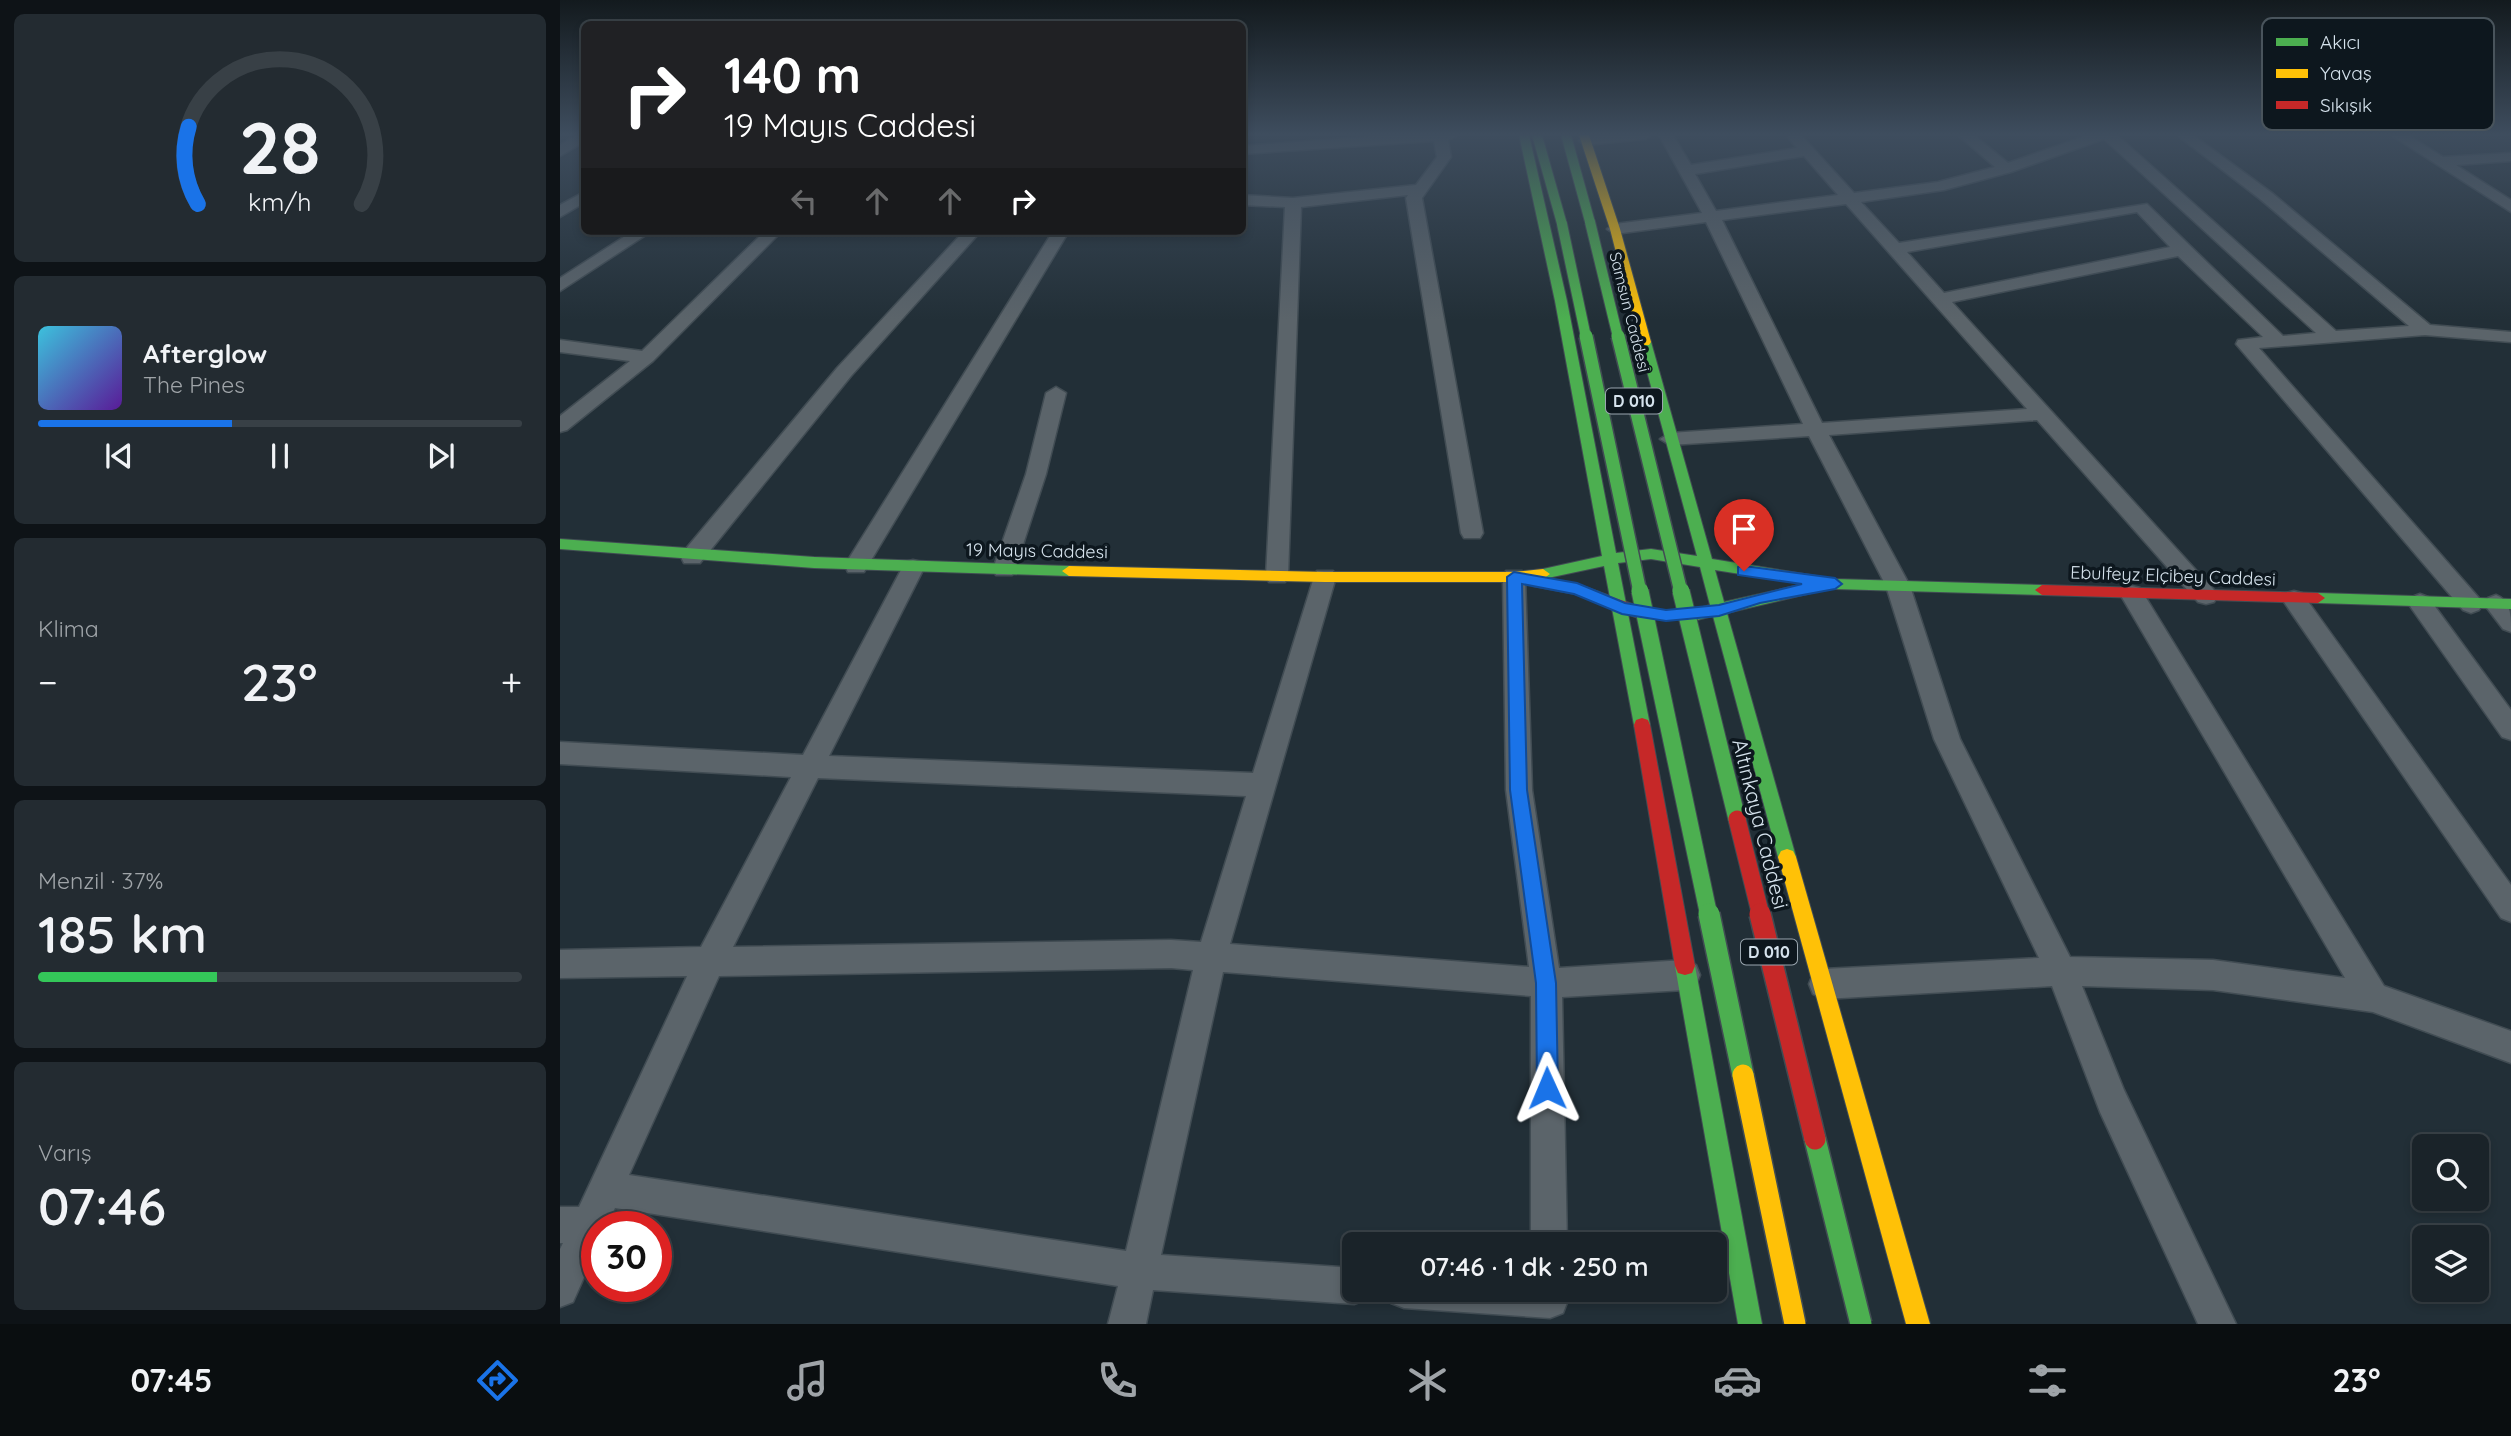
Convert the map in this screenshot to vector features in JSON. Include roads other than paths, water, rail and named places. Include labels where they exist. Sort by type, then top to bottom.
[{"type":"main road","points":[[1538,197],[1622,608],[1685,975],[1750,1324]]},
{"type":"main road","name":"D 010","points":[[1554,197],[1640,579],[1795,1324]]},
{"type":"main road","name":"Samsun Caddesi","points":[[1583,197],[1678,580]]},
{"type":"main road","points":[[1604,197],[1918,1324]]},
{"type":"main road","name":"19 Mayıs Caddesi","points":[[560,544],[692,557],[856,566],[1325,577],[1514,577],[1567,571],[1612,558],[1651,554]]},
{"type":"main road","name":"Ebulfeyz Elçibey Caddesi","points":[[1651,554],[1835,584],[2471,604],[2506,610]]},
{"type":"main road","name":"19 Mayıs Caddesi","points":[[1514,577],[1577,589],[1622,608],[1666,615]]},
{"type":"main road","name":"Altınkaya Caddesi","points":[[1678,580],[1861,1324]]},
{"type":"main road","name":"Ebulfeyz Elçibey Caddesi","points":[[1666,615],[1719,610],[1759,598],[1835,584]]},
{"type":"street","points":[[1246,200],[1293,203],[1350,197]]},
{"type":"street","points":[[1415,197],[1472,533]]},
{"type":"street","points":[[1700,197],[1816,430],[1898,586],[1947,739],[2061,971],[2112,1100],[2217,1324]]},
{"type":"street","points":[[1615,229],[1713,219],[1866,197]]},
{"type":"street","points":[[2176,197],[2330,337]]},
{"type":"street","points":[[2267,197],[2425,330]]},
{"type":"street","points":[[2495,197],[2511,207]]},
{"type":"street","points":[[560,212],[581,199]]},
{"type":"street","points":[[1849,199],[2206,596]]},
{"type":"street","points":[[1277,576],[1293,203]]},
{"type":"street","points":[[1894,249],[2141,207],[2278,341]]},
{"type":"street","points":[[560,286],[639,235]]},
{"type":"street","points":[[560,426],[646,357],[770,235]]},
{"type":"street","points":[[692,557],[844,372],[969,235]]},
{"type":"street","points":[[856,566],[1059,235]]},
{"type":"street","points":[[1939,299],[2182,250]]},
{"type":"street","points":[[2471,604],[2245,344],[2425,330],[2511,337]]},
{"type":"street","points":[[560,346],[646,357]]},
{"type":"street","points":[[1004,569],[1036,474],[1056,393]]},
{"type":"street","points":[[1670,439],[2043,414]]},
{"type":"street","points":[[560,1289],[575,1225],[605,1189],[709,963],[913,568]]},
{"type":"street","points":[[1128,1324],[1212,955],[1325,577]]},
{"type":"street","points":[[1514,577],[1518,790],[1546,983],[1549,1232]]},
{"type":"street","points":[[2132,594],[2373,997]]},
{"type":"street","points":[[2294,599],[2511,909]]},
{"type":"street","points":[[2420,603],[2511,730]]},
{"type":"street","points":[[560,753],[811,767],[1263,785]]},
{"type":"street","points":[[560,964],[1212,955],[1546,983],[1685,975]]},
{"type":"street","points":[[1824,984],[2061,971],[2213,975],[2373,997],[2511,1047]]},
{"type":"street","points":[[605,1189],[1138,1271],[1342,1285]]},
{"type":"street","points":[[1521,1302],[1550,1305]]}]
